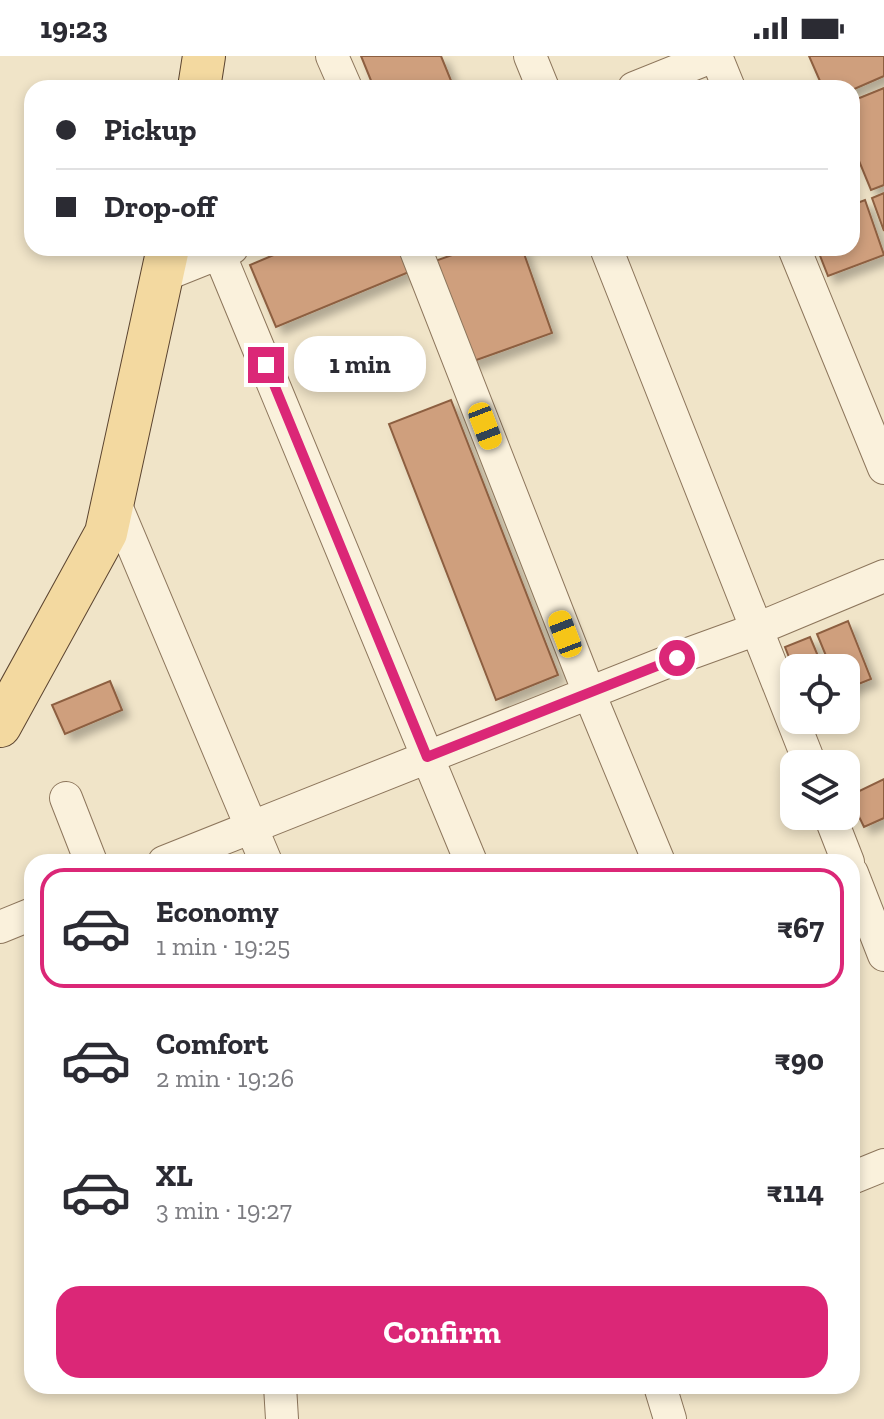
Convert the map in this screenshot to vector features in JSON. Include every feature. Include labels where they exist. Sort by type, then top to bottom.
[{"type":"main road","points":[[200,80],[204,56]]},
{"type":"main road","points":[[0,726],[106,533],[165,262]]},
{"type":"street","points":[[332,56],[342,80]]},
{"type":"street","points":[[530,56],[540,80]]},
{"type":"street","points":[[654,80],[715,56],[726,80]]},
{"type":"street","points":[[165,262],[198,256]]},
{"type":"street","points":[[228,256],[468,854]]},
{"type":"street","points":[[418,256],[589,693],[656,854]]},
{"type":"street","points":[[609,256],[805,750]]},
{"type":"street","points":[[797,256],[884,468]]},
{"type":"street","points":[[114,501],[262,854]]},
{"type":"street","points":[[184,854],[884,576]]},
{"type":"street","points":[[66,798],[88,854]]},
{"type":"street","points":[[835,830],[845,854]]},
{"type":"street","points":[[860,894],[884,955]]},
{"type":"street","points":[[0,927],[24,917]]},
{"type":"street","points":[[860,1175],[884,1165]]},
{"type":"street","points":[[280,1394],[282,1419]]},
{"type":"street","points":[[662,1394],[670,1419]]},
{"type":"building","points":[[361,56],[441,56],[451,80],[371,80]]},
{"type":"building","points":[[809,56],[884,56],[884,76],[860,86],[860,80],[820,80]]},
{"type":"building","points":[[884,88],[884,185],[871,190],[860,163],[860,98]]},
{"type":"building","points":[[884,193],[884,231],[872,198]]},
{"type":"building","points":[[865,200],[884,255],[828,276],[820,256],[860,256],[860,202]]},
{"type":"building","points":[[271,256],[402,256],[409,272],[276,327],[250,265]]},
{"type":"building","points":[[449,256],[525,256],[552,333],[468,363],[432,262]]},
{"type":"building","points":[[451,400],[558,675],[496,700],[389,424]]},
{"type":"building","points":[[848,621],[871,679],[860,683],[860,654],[825,654],[817,634]]},
{"type":"building","points":[[810,637],[817,654],[788,654],[785,647]]},
{"type":"building","points":[[110,681],[122,710],[65,734],[52,705]]},
{"type":"building","points":[[884,779],[884,818],[864,827],[860,819],[860,791]]},
{"type":"route","points":[[266,365],[427,757],[677,658]]}]
